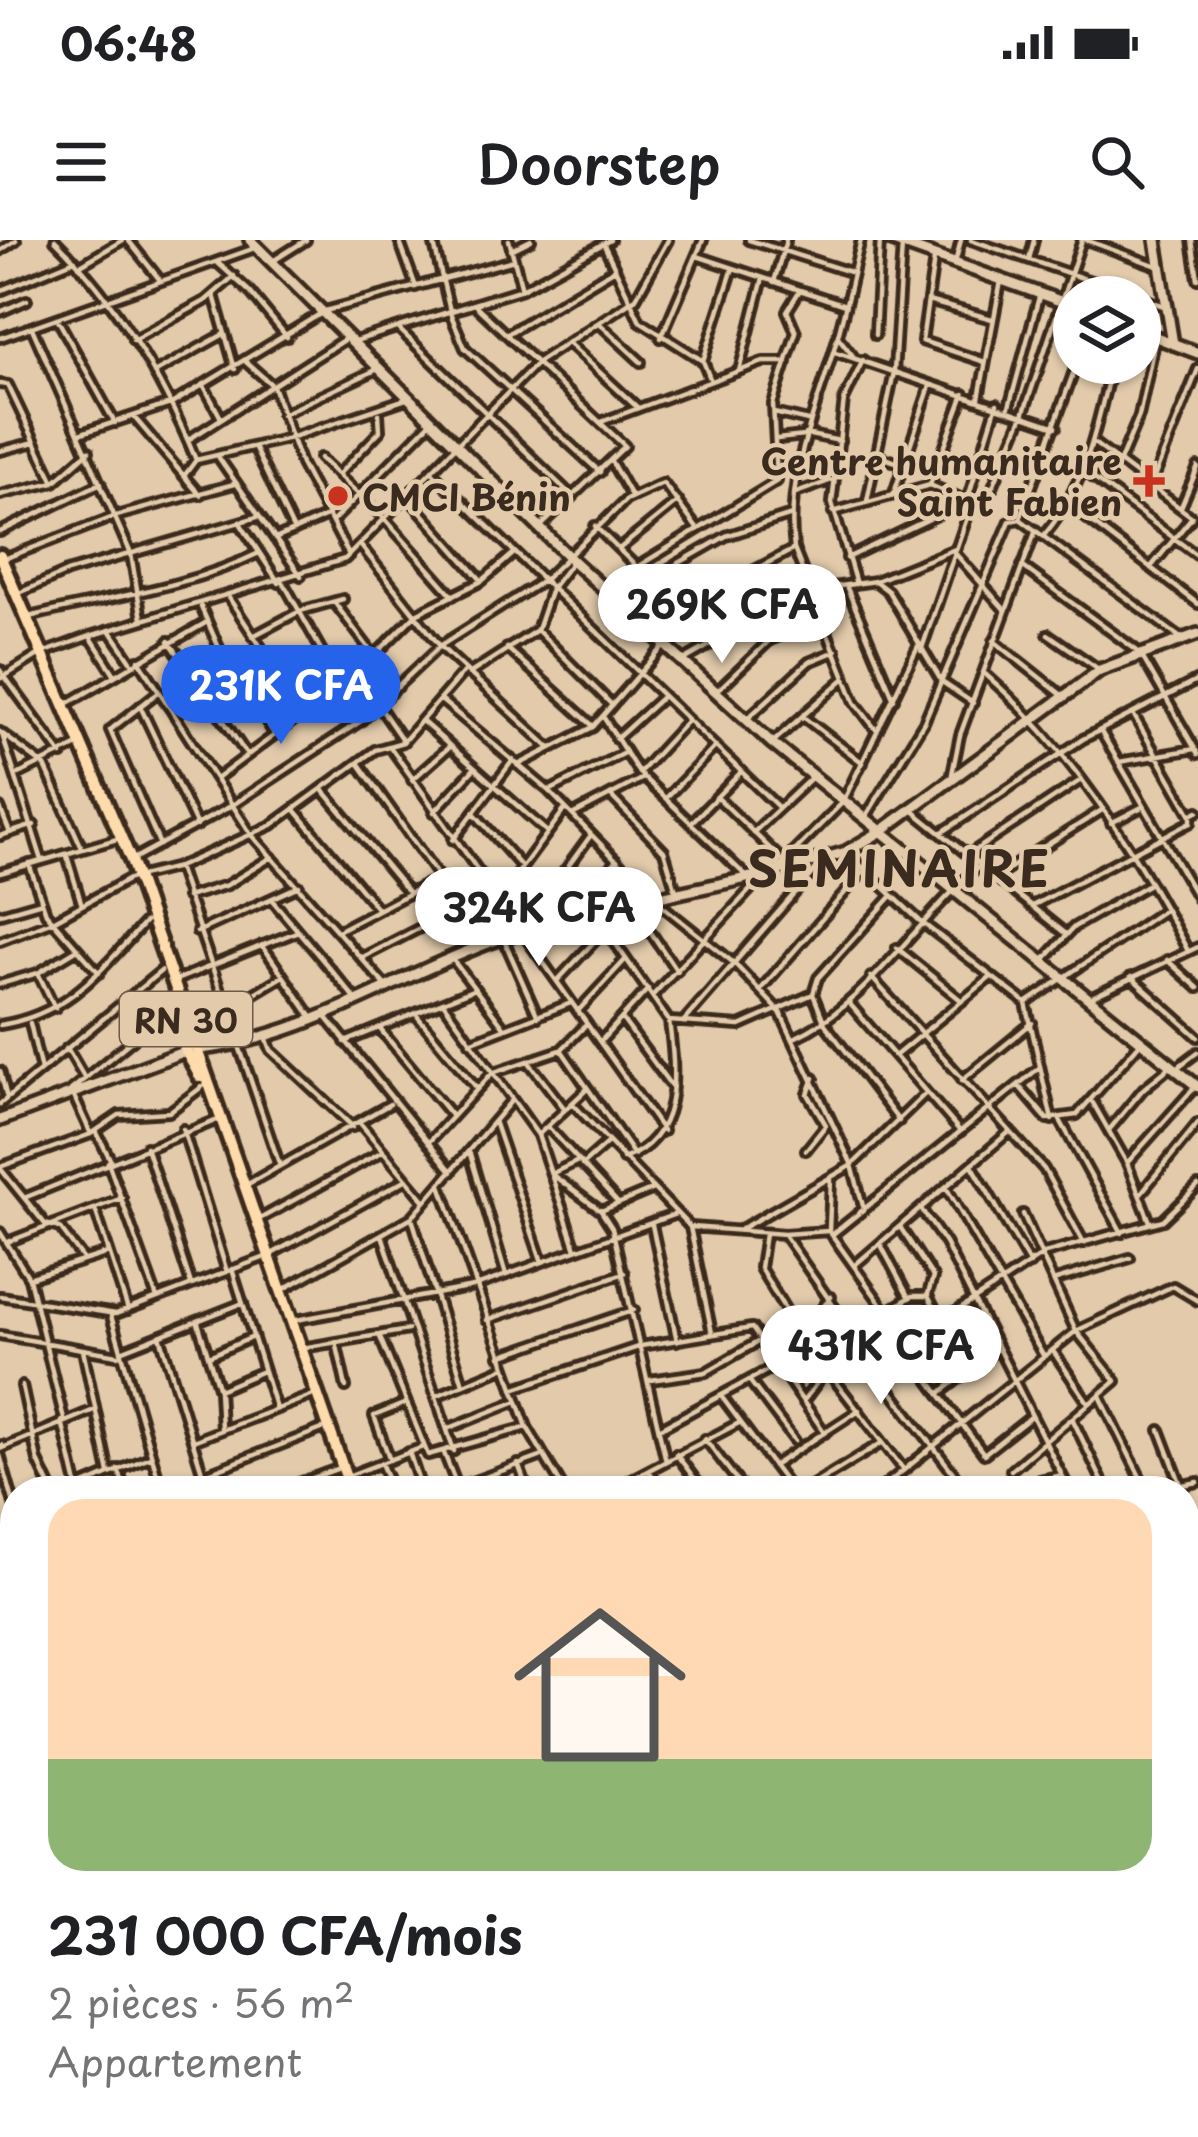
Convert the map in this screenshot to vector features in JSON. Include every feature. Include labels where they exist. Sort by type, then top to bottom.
[{"type":"main road","points":[[1156,240],[1173,344]]},
{"type":"main road","points":[[896,242],[920,245],[934,256],[1053,298]]},
{"type":"main road","points":[[254,243],[571,557],[772,743],[1198,1088]]},
{"type":"main road","points":[[1161,340],[1198,353]]},
{"type":"main road","name":"RN 30","points":[[1,558],[37,655],[65,705],[131,860],[161,970],[341,1473]]},
{"type":"main road","name":"RN 30","points":[[0,574],[133,879],[265,1257],[302,1348],[342,1476]]},
{"type":"main road","points":[[0,1120],[71,1090],[193,1050],[235,1046],[266,1036],[527,930],[591,911],[749,879],[845,851],[880,832],[952,774],[1100,670],[1198,634]]},
{"type":"street","points":[[55,240],[133,340],[173,404],[196,460]]},
{"type":"street","points":[[0,291],[125,240],[160,280]]},
{"type":"street","points":[[273,261],[305,240]]},
{"type":"street","points":[[399,240],[416,287]]},
{"type":"street","points":[[442,240],[434,242],[451,315],[465,348],[600,472]]},
{"type":"street","points":[[508,240],[522,289]]},
{"type":"street","points":[[511,250],[531,240]]},
{"type":"street","points":[[62,755],[2,675],[37,655],[90,636],[281,583],[349,556],[538,362],[629,305],[668,240]]},
{"type":"street","points":[[661,338],[703,240]]},
{"type":"street","points":[[749,240],[853,273]]},
{"type":"street","points":[[774,282],[786,240]]},
{"type":"street","points":[[861,240],[838,336],[804,435],[792,515],[794,549],[845,678],[877,731]]},
{"type":"street","points":[[875,334],[880,240]]},
{"type":"street","points":[[955,263],[961,240]]},
{"type":"street","points":[[970,240],[1076,276]]},
{"type":"street","points":[[1029,259],[1034,240]]},
{"type":"street","points":[[1070,274],[1084,240],[1160,267]]},
{"type":"street","points":[[1192,240],[1198,279]]},
{"type":"street","points":[[0,251],[14,241]]},
{"type":"street","points":[[188,440],[352,339],[451,315],[522,289],[607,242],[629,305],[661,338],[703,361],[711,381]]},
{"type":"street","points":[[867,502],[894,372],[896,242]]},
{"type":"street","points":[[0,338],[254,243]]},
{"type":"street","points":[[697,256],[845,305]]},
{"type":"street","points":[[934,256],[922,342],[986,362]]},
{"type":"street","points":[[82,433],[173,404],[325,311],[514,260]]},
{"type":"street","points":[[215,261],[234,276],[287,338]]},
{"type":"street","points":[[507,334],[616,268]]},
{"type":"street","points":[[703,361],[733,268]]},
{"type":"street","points":[[133,340],[214,295],[234,276]]},
{"type":"street","points":[[739,371],[763,278]]},
{"type":"street","points":[[980,398],[1001,280]]},
{"type":"street","points":[[637,567],[777,481],[774,413],[796,332],[787,311],[800,290]]},
{"type":"street","points":[[1009,407],[1040,293]]},
{"type":"street","points":[[214,295],[235,369]]},
{"type":"street","points":[[0,312],[27,300]]},
{"type":"street","points":[[928,301],[992,320]]},
{"type":"street","points":[[475,305],[625,446],[542,525]]},
{"type":"street","points":[[1161,305],[1167,307]]},
{"type":"street","points":[[57,318],[115,422]]},
{"type":"street","points":[[601,324],[641,362]]},
{"type":"street","points":[[32,328],[82,433],[131,554],[142,621]]},
{"type":"street","points":[[398,328],[573,497]]},
{"type":"street","points":[[989,496],[1024,415],[1053,328]]},
{"type":"street","points":[[154,373],[224,334]]},
{"type":"street","points":[[838,336],[854,356]]},
{"type":"street","points":[[568,343],[638,408]]},
{"type":"street","points":[[833,352],[1009,407],[1057,427]]},
{"type":"street","points":[[856,584],[833,512],[844,400],[863,360]]},
{"type":"street","points":[[601,422],[766,361],[787,362]]},
{"type":"street","points":[[246,362],[273,386],[290,438],[349,556]]},
{"type":"street","points":[[282,414],[381,368]]},
{"type":"street","points":[[1151,485],[1198,369]]},
{"type":"street","points":[[0,384],[8,385],[55,482]]},
{"type":"street","points":[[1020,519],[1070,384]]},
{"type":"street","points":[[1044,535],[1068,505],[1084,471],[1107,384]]},
{"type":"street","points":[[1120,461],[1139,416],[1146,384]]},
{"type":"street","points":[[203,386],[221,418]]},
{"type":"street","points":[[893,494],[930,386]]},
{"type":"street","points":[[1190,390],[1198,393]]},
{"type":"street","points":[[931,484],[964,394]]},
{"type":"street","points":[[184,476],[196,460],[290,438],[411,397]]},
{"type":"street","points":[[600,1042],[843,802],[920,648],[970,508],[967,501],[997,404]]},
{"type":"street","points":[[338,475],[380,431],[378,411]]},
{"type":"street","points":[[774,413],[808,422]]},
{"type":"street","points":[[134,417],[200,495]]},
{"type":"street","points":[[275,539],[331,518],[360,495],[434,418]]},
{"type":"street","points":[[777,439],[804,435],[840,441]]},
{"type":"street","points":[[0,451],[35,442]]},
{"type":"street","points":[[1094,443],[1192,517],[1151,567]]},
{"type":"street","points":[[255,447],[294,531]]},
{"type":"street","points":[[0,496],[55,482],[89,451]]},
{"type":"street","points":[[877,455],[904,464]]},
{"type":"street","points":[[218,457],[302,576]]},
{"type":"street","points":[[320,458],[386,520],[453,596]]},
{"type":"street","points":[[611,461],[631,496]]},
{"type":"street","points":[[1181,507],[1198,467]]},
{"type":"street","points":[[1084,471],[1198,556]]},
{"type":"street","points":[[432,472],[779,808]]},
{"type":"street","points":[[796,493],[835,479]]},
{"type":"street","points":[[0,532],[101,483]]},
{"type":"street","points":[[0,941],[53,921],[81,902],[133,879],[178,867],[251,834],[295,810],[375,750],[403,742],[467,672],[537,630],[551,589],[571,557],[595,526],[631,496],[663,483],[696,527]]},
{"type":"street","points":[[1,558],[116,517],[234,484]]},
{"type":"street","points":[[833,512],[931,484],[967,501]]},
{"type":"street","points":[[408,497],[482,581]]},
{"type":"street","points":[[619,549],[678,501]]},
{"type":"street","points":[[847,558],[967,501]]},
{"type":"street","points":[[1068,505],[1198,604]]},
{"type":"street","points":[[652,578],[726,536],[792,515]]},
{"type":"street","points":[[15,596],[67,572],[256,517]]},
{"type":"street","points":[[864,819],[905,756],[942,682],[1009,522],[1020,519],[1044,535],[1182,639]]},
{"type":"street","points":[[240,523],[300,611],[361,722]]},
{"type":"street","points":[[595,526],[680,610]]},
{"type":"street","points":[[952,774],[1036,530]]},
{"type":"street","points":[[361,546],[440,646],[550,748]]},
{"type":"street","points":[[655,633],[680,610],[794,549]]},
{"type":"street","points":[[684,660],[812,588],[875,581],[955,550]]},
{"type":"street","points":[[955,550],[1005,610]]},
{"type":"street","points":[[374,656],[416,614],[482,581],[514,552]]},
{"type":"street","points":[[25,619],[111,595],[139,594],[203,579],[259,553]]},
{"type":"street","points":[[131,860],[231,806],[361,722],[440,646],[544,580],[571,557]]},
{"type":"street","points":[[1022,566],[1140,653],[1196,751],[1119,762]]},
{"type":"street","points":[[875,581],[888,591],[942,682],[973,703]]},
{"type":"street","points":[[847,586],[894,699]]},
{"type":"street","points":[[229,598],[304,713]]},
{"type":"street","points":[[253,636],[300,611],[344,599]]},
{"type":"street","points":[[334,602],[398,687]]},
{"type":"street","points":[[201,607],[275,735]]},
{"type":"street","points":[[716,691],[775,637],[824,618]]},
{"type":"street","points":[[65,705],[169,640],[207,622]]},
{"type":"street","points":[[110,630],[158,692],[251,834],[340,929],[387,988]]},
{"type":"street","points":[[537,630],[612,705]]},
{"type":"street","points":[[1048,634],[1100,670]]},
{"type":"street","points":[[90,636],[115,675]]},
{"type":"street","points":[[169,640],[247,755]]},
{"type":"street","points":[[994,641],[1063,696]]},
{"type":"street","points":[[453,840],[515,762],[593,727],[666,644]]},
{"type":"street","points":[[507,649],[593,727]]},
{"type":"street","points":[[747,719],[815,657],[836,651]]},
{"type":"street","points":[[984,673],[1033,716],[1062,752],[1112,823],[1188,951]]},
{"type":"street","points":[[772,743],[845,678]]},
{"type":"street","points":[[941,833],[1062,752],[1198,680]]},
{"type":"street","points":[[158,692],[110,730],[160,845]]},
{"type":"street","points":[[216,779],[304,713],[345,694]]},
{"type":"street","points":[[616,739],[662,697]]},
{"type":"street","points":[[441,700],[549,791],[655,900],[761,989],[796,1037],[852,1166],[862,1206]]},
{"type":"street","points":[[139,706],[197,826]]},
{"type":"street","points":[[379,706],[403,742]]},
{"type":"street","points":[[1032,906],[1190,822],[1194,813],[1132,714]]},
{"type":"street","points":[[802,716],[862,763]]},
{"type":"street","points":[[604,718],[641,776],[749,879]]},
{"type":"street","points":[[498,900],[568,812],[641,776],[687,721]]},
{"type":"street","points":[[423,722],[548,832]]},
{"type":"street","points":[[1100,730],[1198,899]]},
{"type":"street","points":[[1,733],[19,774],[42,860]]},
{"type":"street","points":[[1,733],[45,766],[82,848]]},
{"type":"street","points":[[19,774],[45,766],[77,745]]},
{"type":"street","points":[[666,798],[715,747]]},
{"type":"street","points":[[391,748],[453,840],[527,930],[557,981],[663,1131]]},
{"type":"street","points":[[412,780],[448,748]]},
{"type":"street","points":[[549,791],[624,753]]},
{"type":"street","points":[[359,764],[486,944]]},
{"type":"street","points":[[434,812],[473,770]]},
{"type":"street","points":[[692,822],[741,772]]},
{"type":"street","points":[[753,833],[812,777]]},
{"type":"street","points":[[968,855],[1080,781]]},
{"type":"street","points":[[323,790],[409,893]]},
{"type":"street","points":[[610,795],[668,856],[676,894]]},
{"type":"street","points":[[717,797],[782,860]]},
{"type":"street","points":[[1112,823],[1142,807]]},
{"type":"street","points":[[0,808],[10,833]]},
{"type":"street","points":[[911,809],[1066,934]]},
{"type":"street","points":[[295,810],[377,908]]},
{"type":"street","points":[[996,878],[1102,810]]},
{"type":"street","points":[[475,813],[521,866]]},
{"type":"street","points":[[0,836],[34,825]]},
{"type":"street","points":[[527,930],[590,835]]},
{"type":"street","points":[[0,873],[117,838]]},
{"type":"street","points":[[845,851],[891,897],[1026,1004],[1056,1120],[1122,1233]]},
{"type":"street","points":[[66,853],[81,902]]},
{"type":"street","points":[[187,897],[227,885],[272,857]]},
{"type":"street","points":[[683,1022],[826,858]]},
{"type":"street","points":[[616,860],[601,877],[591,911],[669,1021],[673,1088],[663,1131],[623,1159]]},
{"type":"street","points":[[29,864],[53,921],[99,973]]},
{"type":"street","points":[[796,1037],[824,1024],[848,1003],[920,921],[981,865]]},
{"type":"street","points":[[178,867],[223,1012],[280,1166]]},
{"type":"street","points":[[761,989],[863,872]]},
{"type":"street","points":[[340,929],[440,878]]},
{"type":"street","points":[[1042,962],[1066,934],[1147,885]]},
{"type":"street","points":[[197,932],[299,886]]},
{"type":"street","points":[[891,897],[818,979],[813,994],[824,1024],[899,1121]]},
{"type":"street","points":[[272,900],[358,1001]]},
{"type":"street","points":[[0,914],[42,902]]},
{"type":"street","points":[[632,904],[677,970]]},
{"type":"street","points":[[363,957],[460,908]]},
{"type":"street","points":[[1026,1004],[1059,976],[1164,910]]},
{"type":"street","points":[[0,1024],[29,1020],[55,1008],[99,973],[145,922]]},
{"type":"street","points":[[557,981],[605,930]]},
{"type":"street","points":[[171,982],[296,932]]},
{"type":"street","points":[[503,938],[538,1017]]},
{"type":"street","points":[[262,946],[452,1172]]},
{"type":"street","points":[[896,947],[962,1001]]},
{"type":"street","points":[[1087,1000],[1198,947]]},
{"type":"street","points":[[0,984],[38,973],[78,949]]},
{"type":"street","points":[[578,1011],[626,959]]},
{"type":"street","points":[[453,960],[505,1029]]},
{"type":"street","points":[[1167,960],[1198,988]]},
{"type":"street","points":[[0,1104],[161,970]]},
{"type":"street","points":[[38,973],[55,1008]]},
{"type":"street","points":[[223,1012],[284,976]]},
{"type":"street","points":[[895,1056],[991,976]]},
{"type":"street","points":[[1130,976],[1198,1037]]},
{"type":"street","points":[[872,977],[926,1032],[986,1110],[1044,1169],[1084,1243]]},
{"type":"street","points":[[345,1042],[475,989]]},
{"type":"street","points":[[669,1021],[740,1026],[813,994]]},
{"type":"street","points":[[470,1042],[572,1003]]},
{"type":"street","points":[[848,1003],[959,1130]]},
{"type":"street","points":[[444,1004],[538,1135],[576,1249]]},
{"type":"street","points":[[158,1298],[110,1162],[71,1090],[174,1006]]},
{"type":"street","points":[[417,1016],[476,1087]]},
{"type":"street","points":[[622,1019],[673,1088]]},
{"type":"street","points":[[29,1020],[41,1070]]},
{"type":"street","points":[[962,1081],[1032,1023]]},
{"type":"street","points":[[428,1143],[492,1073],[561,1050],[587,1024]]},
{"type":"street","points":[[380,1029],[451,1115]]},
{"type":"street","points":[[266,1036],[271,1050],[383,1151],[425,1201]]},
{"type":"street","points":[[1056,1120],[1093,1103],[1141,1042]]},
{"type":"street","points":[[67,1048],[85,1079]]},
{"type":"street","points":[[561,1050],[634,1155]]},
{"type":"street","points":[[1109,1130],[1173,1067],[1198,1052]]},
{"type":"street","points":[[528,1060],[565,1109]]},
{"type":"street","points":[[690,1227],[831,1233],[1039,1068]]},
{"type":"street","points":[[0,1071],[7,1098]]},
{"type":"street","points":[[806,1150],[826,1125],[808,1094],[814,1078]]},
{"type":"street","points":[[1018,1085],[1056,1120]]},
{"type":"street","points":[[84,1259],[60,1228],[45,1224],[0,1167],[93,1132],[119,1115],[169,1112],[203,1086]]},
{"type":"street","points":[[1127,1163],[1190,1088],[1198,1088]]},
{"type":"street","points":[[538,1135],[587,1089]]},
{"type":"street","points":[[741,1229],[852,1166],[926,1093]]},
{"type":"street","points":[[281,1290],[412,1216],[512,1100]]},
{"type":"street","points":[[243,1186],[392,1102]]},
{"type":"street","points":[[572,1103],[690,1227],[712,1333]]},
{"type":"street","points":[[1093,1103],[1127,1163],[1151,1224]]},
{"type":"street","points":[[24,1198],[215,1120]]},
{"type":"street","points":[[494,1121],[542,1262]]},
{"type":"street","points":[[1139,1195],[1198,1123]]},
{"type":"street","points":[[548,1127],[616,1202]]},
{"type":"street","points":[[183,1130],[276,1409]]},
{"type":"street","points":[[856,1264],[1008,1133]]},
{"type":"street","points":[[554,1174],[580,1163],[608,1142]]},
{"type":"street","points":[[146,1146],[191,1285]]},
{"type":"street","points":[[256,1221],[383,1151]]},
{"type":"street","points":[[470,1152],[506,1275]]},
{"type":"street","points":[[972,1165],[1030,1264]]},
{"type":"street","points":[[554,1174],[601,1211],[614,1237],[666,1461]]},
{"type":"street","points":[[0,1296],[111,1316],[265,1257],[407,1178]]},
{"type":"street","points":[[831,1179],[831,1233],[856,1264],[903,1347],[984,1454],[1032,1416]]},
{"type":"street","points":[[441,1185],[473,1287],[517,1401],[554,1476]]},
{"type":"street","points":[[903,1347],[1045,1253],[1168,1217],[1198,1186]]},
{"type":"street","points":[[946,1187],[1044,1357]]},
{"type":"street","points":[[601,1211],[653,1190]]},
{"type":"street","points":[[8,1242],[122,1198]]},
{"type":"street","points":[[921,1209],[1015,1380],[1058,1476]]},
{"type":"street","points":[[95,1210],[128,1310]]},
{"type":"street","points":[[292,1321],[473,1287],[676,1214]]},
{"type":"street","points":[[1011,1470],[1116,1381],[1076,1331],[1024,1214]]},
{"type":"street","points":[[412,1216],[463,1384]]},
{"type":"street","points":[[652,1225],[677,1341]]},
{"type":"street","points":[[900,1226],[933,1277],[928,1296],[968,1372]]},
{"type":"street","points":[[0,1232],[29,1278],[78,1476]]},
{"type":"street","points":[[765,1232],[760,1268],[802,1336]]},
{"type":"street","points":[[784,1234],[955,1476]]},
{"type":"street","points":[[382,1235],[454,1451]]},
{"type":"street","points":[[881,1245],[909,1298]]},
{"type":"street","points":[[29,1278],[108,1252]]},
{"type":"street","points":[[1056,1280],[1130,1258]]},
{"type":"street","points":[[486,1320],[624,1273]]},
{"type":"street","points":[[897,1476],[1076,1331],[1173,1286],[1198,1301]]},
{"type":"street","points":[[804,1401],[852,1336],[909,1298],[928,1296]]},
{"type":"street","points":[[661,1428],[777,1366],[831,1297]]},
{"type":"street","points":[[0,1335],[121,1353],[243,1303]]},
{"type":"street","points":[[500,1356],[634,1310]]},
{"type":"street","points":[[111,1316],[158,1476]]},
{"type":"street","points":[[197,1321],[219,1390],[221,1428]]},
{"type":"street","points":[[513,1389],[641,1346],[752,1328],[825,1433]]},
{"type":"street","points":[[302,1348],[411,1330]]},
{"type":"street","points":[[160,1336],[203,1474],[322,1429]]},
{"type":"street","points":[[209,1356],[254,1337]]},
{"type":"street","points":[[380,1337],[429,1456],[527,1426]]},
{"type":"street","points":[[650,1381],[706,1372],[762,1340]]},
{"type":"street","points":[[337,1345],[346,1387]]},
{"type":"street","points":[[938,1394],[998,1349]]},
{"type":"street","points":[[83,1350],[109,1473]]},
{"type":"street","points":[[1053,1351],[1090,1404]]},
{"type":"street","points":[[436,1396],[504,1367]]},
{"type":"street","points":[[826,1368],[904,1470]]},
{"type":"street","points":[[219,1390],[264,1371]]},
{"type":"street","points":[[749,1380],[795,1441]]},
{"type":"street","points":[[22,1386],[45,1476]]},
{"type":"street","points":[[193,1441],[311,1396]]},
{"type":"street","points":[[721,1396],[780,1476]]},
{"type":"street","points":[[1100,1396],[1142,1476]]},
{"type":"street","points":[[447,1429],[517,1401]]},
{"type":"street","points":[[390,1460],[374,1416],[406,1403]]},
{"type":"street","points":[[1,1447],[94,1410]]},
{"type":"street","points":[[773,1466],[859,1410]]},
{"type":"street","points":[[1072,1419],[1100,1476]]},
{"type":"street","points":[[640,1476],[739,1423]]},
{"type":"street","points":[[1160,1430],[1178,1476]]},
{"type":"street","points":[[705,1439],[733,1476]]},
{"type":"street","points":[[827,1476],[883,1442]]},
{"type":"street","points":[[330,1476],[423,1447]]},
{"type":"street","points":[[409,1453],[417,1476]]},
{"type":"street","points":[[444,1453],[453,1476]]},
{"type":"street","points":[[676,1454],[693,1476]]},
{"type":"street","points":[[101,1476],[152,1456]]},
{"type":"street","points":[[491,1476],[541,1457]]},
{"type":"street","points":[[381,1463],[387,1476]]},
{"type":"street","points":[[518,1464],[522,1476]]},
{"type":"street","points":[[118,1469],[121,1476]]},
{"type":"street","points":[[650,1471],[653,1476]]},
{"type":"place","name":"Centre humanitaire Saint Fabien","points":[[1149,481]]},
{"type":"place","name":"CMCI Bénin","points":[[338,496]]},
{"type":"district","name":"SEMINAIRE","points":[[900,867]]}]
